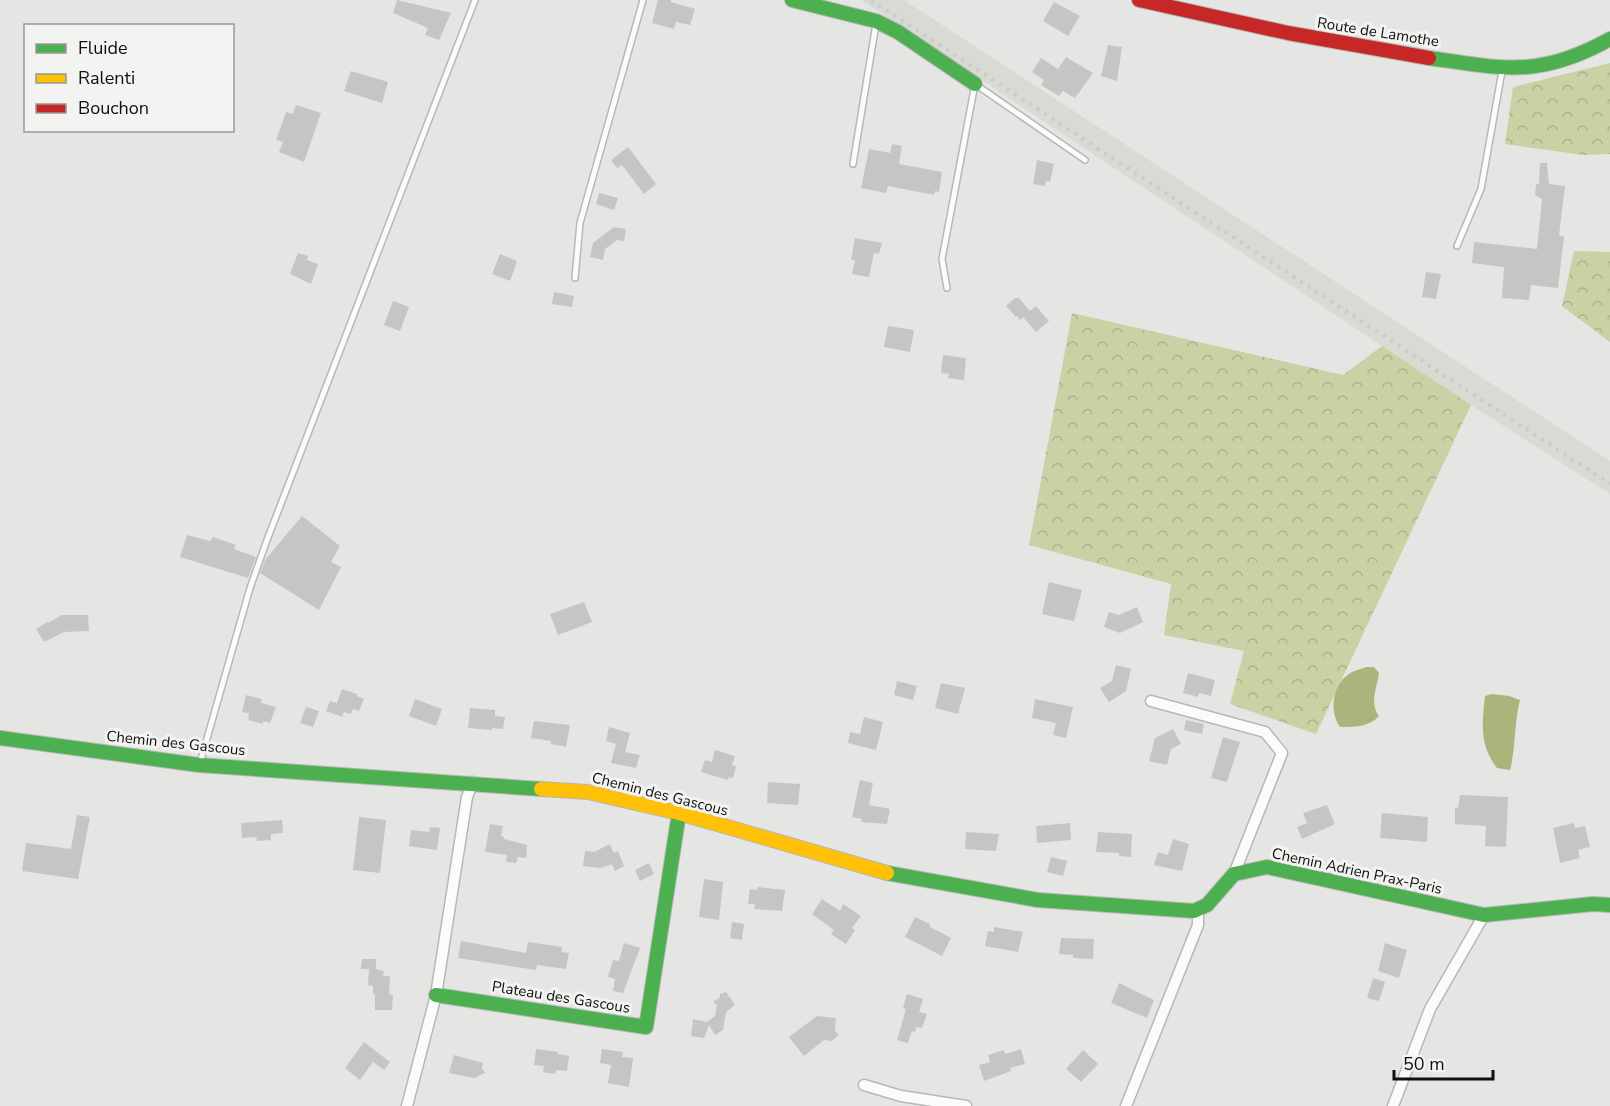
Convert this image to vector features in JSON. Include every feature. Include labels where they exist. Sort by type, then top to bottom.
[{"type":"street","points":[[792,0],[876,21],[897,32],[975,84]]},
{"type":"street","name":"Route de Lamothe","points":[[1139,0],[1312,38],[1400,54],[1502,67],[1521,68],[1558,62],[1583,53],[1610,39]]},
{"type":"street","points":[[1126,1106],[1198,925],[1198,909],[1207,905],[1234,874],[1282,753],[1266,732],[1151,701]]},
{"type":"street","name":"Chemin des Gascous","points":[[0,738],[199,765],[473,782],[588,792],[679,813],[897,876],[1038,900],[1194,911],[1198,909]]},
{"type":"street","points":[[407,1106],[436,995],[467,796],[473,782]]},
{"type":"street","name":"Plateau des Gascous","points":[[436,995],[646,1027],[679,813]]},
{"type":"street","name":"Chemin Adrien Prax-Paris","points":[[1234,874],[1267,867],[1484,915],[1593,904],[1610,905]]},
{"type":"street","points":[[1393,1106],[1430,1009],[1484,915]]},
{"type":"street","points":[[864,1085],[901,1096],[966,1106]]},
{"type":"lane","points":[[199,765],[225,671],[261,559],[475,0]]},
{"type":"lane","points":[[575,278],[580,223],[643,0]]},
{"type":"lane","points":[[853,164],[876,21]]},
{"type":"lane","points":[[1457,246],[1481,189],[1502,67]]},
{"type":"lane","points":[[947,288],[942,259],[975,84],[1085,160]]},
{"type":"shaded area","points":[[861,0],[904,0],[1610,461],[1610,494],[1471,405]]},
{"type":"shaded area","points":[[1374,667],[1379,673],[1374,706],[1379,716],[1366,724],[1340,727],[1334,713],[1334,697],[1340,682],[1352,672]]},
{"type":"shaded area","points":[[1492,694],[1520,700],[1510,770],[1497,768],[1487,751],[1483,734],[1485,696]]},
{"type":"green space","points":[[1610,63],[1610,154],[1583,155],[1505,144],[1513,87]]},
{"type":"green space","points":[[1574,251],[1610,252],[1610,342],[1562,306]]},
{"type":"green space","points":[[1072,313],[1343,375],[1382,346],[1471,405],[1316,734],[1230,704],[1244,651],[1164,635],[1171,584],[1029,545]]},
{"type":"building","points":[[397,0],[451,13],[439,40],[425,35],[428,28],[393,13]]},
{"type":"building","points":[[658,0],[671,0],[671,2],[695,9],[690,25],[676,22],[674,29],[652,23]]},
{"type":"building","points":[[1054,2],[1080,16],[1068,36],[1043,21]]},
{"type":"building","points":[[1108,45],[1122,47],[1117,81],[1101,76]]},
{"type":"building","points":[[1066,57],[1093,73],[1075,98],[1063,91],[1059,96],[1041,85],[1044,80],[1032,72],[1041,58],[1058,69]]},
{"type":"building","points":[[351,71],[388,82],[382,103],[344,91]]},
{"type":"building","points":[[296,105],[321,113],[304,162],[279,152],[283,142],[276,140],[286,112],[293,114]]},
{"type":"building","points":[[892,144],[902,146],[899,164],[942,172],[939,192],[935,191],[934,195],[888,186],[886,193],[861,188],[869,149],[890,153]]},
{"type":"building","points":[[628,147],[656,184],[644,194],[622,165],[617,168],[611,160]]},
{"type":"building","points":[[1037,160],[1054,164],[1050,182],[1046,181],[1045,186],[1033,184]]},
{"type":"building","points":[[1540,163],[1547,163],[1549,184],[1565,186],[1559,236],[1564,236],[1558,288],[1531,285],[1529,300],[1502,298],[1504,267],[1472,263],[1474,242],[1537,249],[1542,199],[1535,195],[1536,184],[1539,184]]},
{"type":"building","points":[[599,193],[618,198],[614,210],[596,204]]},
{"type":"building","points":[[614,227],[626,229],[624,241],[617,240],[605,249],[603,260],[590,257],[593,243]]},
{"type":"building","points":[[855,238],[882,243],[879,254],[874,253],[869,277],[852,274],[855,260],[851,260]]},
{"type":"building","points":[[298,253],[308,256],[307,260],[318,264],[311,284],[290,274]]},
{"type":"building","points":[[500,254],[517,261],[510,281],[492,274]]},
{"type":"building","points":[[1426,272],[1441,274],[1436,299],[1422,297]]},
{"type":"building","points":[[554,292],[574,296],[572,307],[552,304]]},
{"type":"building","points":[[1015,298],[1019,298],[1030,311],[1036,306],[1049,321],[1036,332],[1023,317],[1020,320],[1006,306]]},
{"type":"building","points":[[393,301],[409,307],[400,331],[384,325]]},
{"type":"building","points":[[888,326],[914,330],[910,352],[884,347]]},
{"type":"building","points":[[943,355],[966,358],[964,380],[948,378],[949,374],[941,373]]},
{"type":"building","points":[[302,516],[340,546],[331,562],[341,567],[319,610],[260,573],[265,560]]},
{"type":"building","points":[[187,535],[210,541],[213,537],[236,545],[234,549],[256,557],[248,578],[180,557]]},
{"type":"building","points":[[1049,582],[1082,590],[1074,621],[1042,614]]},
{"type":"building","points":[[584,602],[592,622],[558,635],[550,614]]},
{"type":"building","points":[[1137,607],[1143,622],[1120,633],[1104,627],[1109,612],[1119,615]]},
{"type":"building","points":[[62,615],[88,615],[89,631],[64,632],[44,642],[36,629]]},
{"type":"building","points":[[1116,665],[1131,669],[1126,691],[1109,702],[1100,688],[1112,681]]},
{"type":"building","points":[[1188,673],[1215,680],[1211,696],[1199,693],[1198,697],[1183,693]]},
{"type":"building","points":[[897,681],[917,686],[913,700],[894,695]]},
{"type":"building","points":[[941,683],[965,688],[958,714],[935,708]]},
{"type":"building","points":[[342,689],[364,699],[359,711],[353,709],[351,714],[344,712],[342,717],[326,711],[330,701],[337,703]]},
{"type":"building","points":[[246,695],[262,699],[261,703],[276,707],[270,723],[263,721],[263,724],[248,720],[249,713],[242,712]]},
{"type":"building","points":[[415,699],[442,709],[436,726],[409,716]]},
{"type":"building","points":[[1035,699],[1073,707],[1066,738],[1053,735],[1056,723],[1032,718]]},
{"type":"building","points":[[306,707],[319,711],[313,727],[300,723]]},
{"type":"building","points":[[470,708],[495,710],[495,716],[505,717],[503,729],[468,728]]},
{"type":"building","points":[[864,717],[883,722],[876,750],[848,743],[850,732],[860,734]]},
{"type":"building","points":[[1186,720],[1204,724],[1202,734],[1184,730]]},
{"type":"building","points":[[534,721],[570,725],[566,747],[551,744],[551,741],[531,738]]},
{"type":"building","points":[[609,727],[630,733],[625,752],[640,755],[636,768],[611,763],[616,744],[606,741]]},
{"type":"building","points":[[1173,729],[1181,744],[1171,749],[1167,765],[1149,761],[1155,738]]},
{"type":"building","points":[[1223,737],[1240,742],[1227,782],[1211,778]]},
{"type":"building","points":[[715,750],[735,756],[732,765],[736,766],[733,778],[729,777],[728,780],[701,772],[705,760],[712,762]]},
{"type":"building","points":[[860,780],[873,783],[869,805],[890,809],[887,824],[861,822],[862,819],[852,817]]},
{"type":"building","points":[[768,782],[800,784],[798,805],[767,803]]},
{"type":"building","points":[[1460,795],[1508,797],[1506,847],[1485,846],[1486,826],[1455,824],[1455,807],[1458,808]]},
{"type":"building","points":[[1327,805],[1335,824],[1302,839],[1297,827],[1307,823],[1303,813]]},
{"type":"building","points":[[1382,813],[1428,817],[1427,842],[1380,838]]},
{"type":"building","points":[[77,815],[90,817],[78,879],[22,871],[26,843],[71,849]]},
{"type":"building","points":[[359,817],[386,820],[380,873],[353,870]]},
{"type":"building","points":[[282,820],[283,833],[271,834],[271,840],[256,841],[257,837],[242,838],[241,823]]},
{"type":"building","points":[[1070,823],[1071,840],[1037,843],[1036,826]]},
{"type":"building","points":[[1574,823],[1575,828],[1585,826],[1590,847],[1578,850],[1580,858],[1560,863],[1553,828]]},
{"type":"building","points":[[490,824],[503,826],[501,836],[504,839],[527,845],[526,858],[518,857],[516,863],[506,862],[507,855],[485,852]]},
{"type":"building","points":[[430,827],[440,828],[437,850],[409,846],[411,830],[429,832]]},
{"type":"building","points":[[966,832],[999,834],[996,851],[965,849]]},
{"type":"building","points":[[1098,832],[1132,834],[1131,857],[1119,856],[1119,853],[1096,852]]},
{"type":"building","points":[[1173,839],[1189,844],[1182,871],[1154,865],[1158,852],[1168,855]]},
{"type":"building","points":[[610,844],[614,853],[618,851],[624,866],[615,871],[612,864],[601,868],[583,866],[585,851],[594,852]]},
{"type":"building","points":[[1051,857],[1067,861],[1063,876],[1047,872]]},
{"type":"building","points":[[649,863],[654,874],[640,881],[635,870]]},
{"type":"building","points":[[704,879],[723,882],[719,920],[699,917]]},
{"type":"building","points":[[758,887],[785,890],[782,911],[754,909],[755,904],[748,904],[750,889],[757,890]]},
{"type":"building","points":[[822,899],[840,911],[843,904],[861,916],[852,928],[855,930],[846,944],[831,934],[834,930],[812,914]]},
{"type":"building","points":[[915,917],[951,938],[942,956],[905,937]]},
{"type":"building","points":[[732,922],[744,924],[742,940],[730,938]]},
{"type":"building","points":[[994,927],[1023,932],[1018,952],[985,946],[988,931],[994,932]]},
{"type":"building","points":[[1061,938],[1094,939],[1093,959],[1073,958],[1073,955],[1059,954]]},
{"type":"building","points":[[461,941],[526,953],[528,942],[562,947],[562,952],[569,953],[566,969],[537,965],[536,970],[458,958]]},
{"type":"building","points":[[624,943],[640,948],[623,993],[613,991],[615,979],[608,977],[613,960],[619,961]]},
{"type":"building","points":[[1385,943],[1407,950],[1399,978],[1378,971]]},
{"type":"building","points":[[362,959],[376,959],[376,969],[384,971],[383,976],[390,976],[389,994],[393,995],[392,1010],[375,1010],[373,986],[368,985],[369,969],[361,969]]},
{"type":"building","points":[[1373,978],[1385,982],[1379,1001],[1367,998]]},
{"type":"building","points":[[1119,983],[1154,1000],[1147,1018],[1111,1003]]},
{"type":"building","points":[[726,992],[735,1005],[726,1012],[723,1030],[715,1035],[709,1025],[704,1038],[691,1036],[693,1019],[707,1022],[715,1016],[717,1005],[713,1002],[720,997],[720,994]]},
{"type":"building","points":[[907,994],[923,999],[919,1012],[927,1014],[922,1028],[916,1027],[915,1032],[912,1031],[908,1043],[897,1040],[906,1009],[903,1008]]},
{"type":"building","points":[[817,1016],[836,1018],[835,1031],[839,1035],[832,1041],[824,1040],[804,1056],[789,1037]]},
{"type":"building","points":[[364,1042],[390,1062],[384,1070],[373,1062],[360,1080],[345,1068]]},
{"type":"building","points":[[536,1049],[569,1056],[567,1071],[556,1070],[555,1074],[543,1072],[544,1066],[534,1065]]},
{"type":"building","points":[[602,1049],[623,1052],[622,1057],[633,1058],[629,1087],[608,1083],[611,1065],[600,1063]]},
{"type":"building","points":[[1021,1049],[1025,1064],[1010,1068],[1011,1071],[984,1081],[979,1065],[990,1062],[988,1055],[1004,1050],[1005,1054]]},
{"type":"building","points":[[1083,1050],[1098,1064],[1081,1082],[1066,1069]]},
{"type":"building","points":[[454,1055],[483,1063],[482,1068],[485,1073],[474,1078],[449,1073]]},
{"type":"railway","points":[[871,0],[1610,484]]},
{"type":"traffic: fast","points":[[792,0],[876,21],[898,32],[975,84]]},
{"type":"traffic: fast","points":[[1429,58],[1501,67],[1542,65],[1563,60],[1610,39]]},
{"type":"traffic: fast","points":[[0,738],[199,765],[541,789]]},
{"type":"traffic: fast","points":[[436,995],[646,1027],[679,813]]},
{"type":"traffic: fast","points":[[887,873],[1038,900],[1194,911],[1207,905],[1234,874],[1267,867],[1484,915],[1593,904],[1610,905]]},
{"type":"traffic: slow","points":[[541,789],[588,792],[679,813],[887,873]]},
{"type":"traffic: jam","points":[[1139,0],[1288,33],[1429,58]]}]
